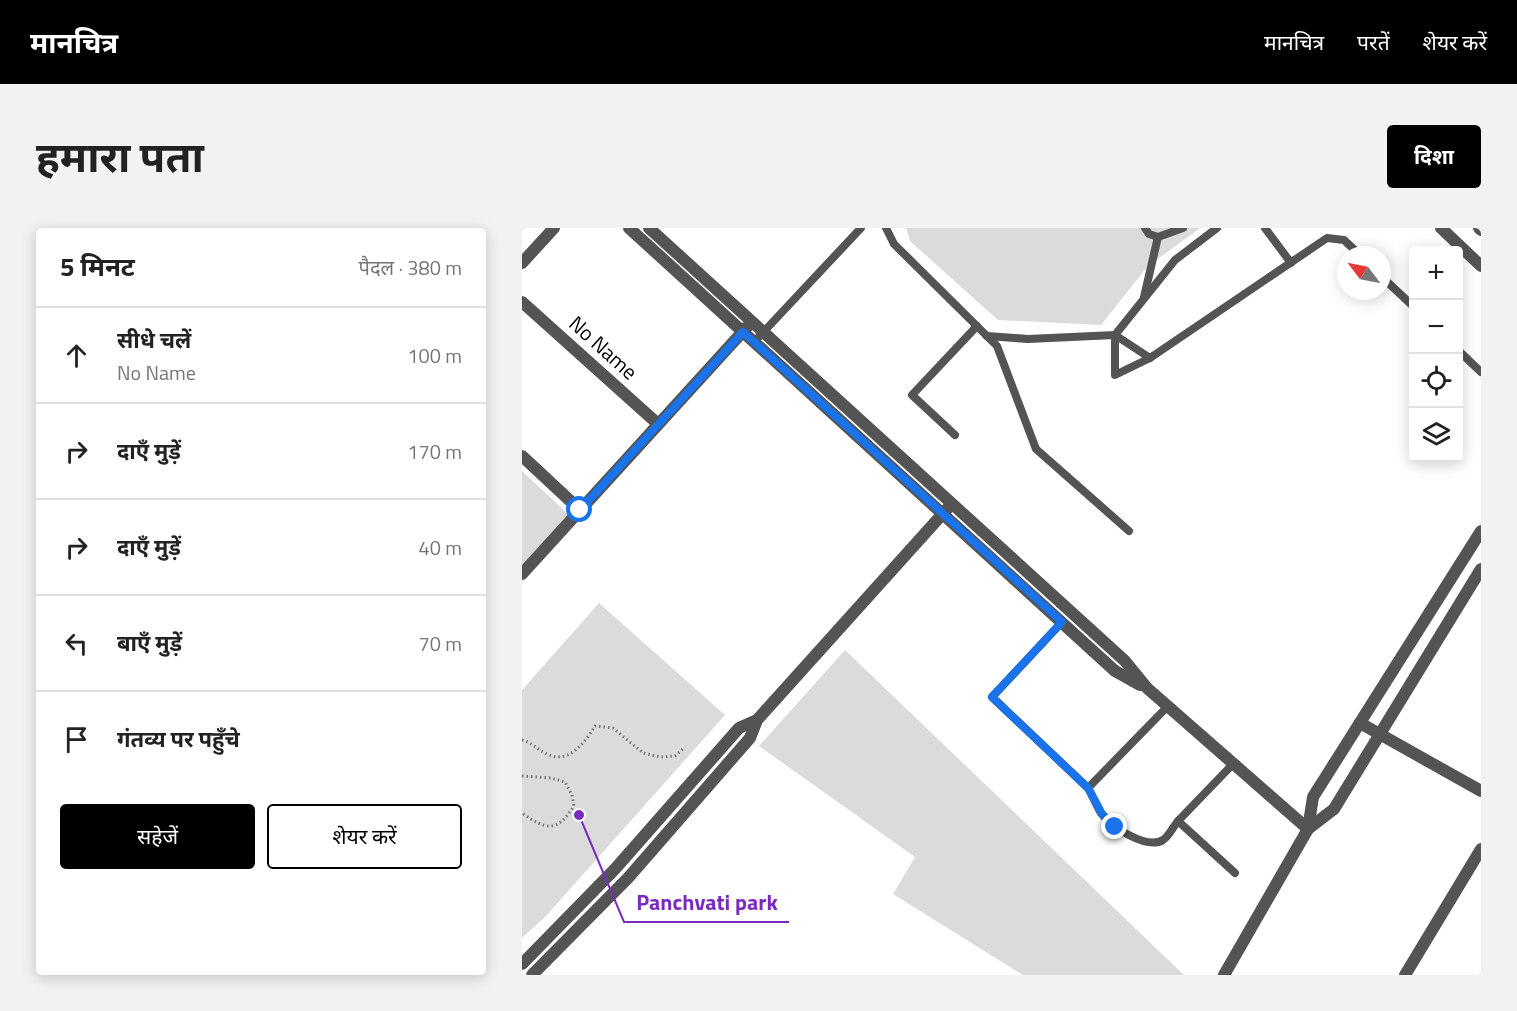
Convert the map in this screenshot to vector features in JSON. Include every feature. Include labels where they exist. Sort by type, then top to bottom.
[{"type":"street","points":[[522,263],[554,228]]},
{"type":"street","points":[[629,228],[743,332],[759,337],[952,504],[1125,661],[1147,688],[1167,707],[1308,829]]},
{"type":"street","points":[[649,228],[752,322],[759,337],[943,514],[1115,671],[1147,688]]},
{"type":"street","points":[[1441,228],[1481,266]]},
{"type":"street","name":"No Name","points":[[522,302],[658,424]]},
{"type":"street","points":[[522,574],[752,322]]},
{"type":"street","points":[[522,456],[580,510]]},
{"type":"street","points":[[532,975],[628,878],[750,738],[757,720],[952,504]]},
{"type":"street","points":[[1224,975],[1308,829],[1314,797],[1481,531]]},
{"type":"street","points":[[1308,829],[1334,808],[1481,569]]},
{"type":"street","points":[[522,964],[615,869],[739,728],[757,720]]},
{"type":"street","points":[[1360,723],[1481,791]]},
{"type":"street","points":[[1405,975],[1481,849]]},
{"type":"lane","points":[[759,337],[861,228]]},
{"type":"lane","points":[[886,228],[894,244],[997,346],[1036,449],[1129,531]]},
{"type":"lane","points":[[1146,228],[1149,234],[1158,237],[1183,228]]},
{"type":"lane","points":[[1217,228],[1175,260],[1115,335],[1115,375],[1150,358],[1327,238],[1344,240],[1350,246]]},
{"type":"lane","points":[[1265,228],[1291,263]]},
{"type":"lane","points":[[1143,300],[1158,237]]},
{"type":"lane","points":[[1391,286],[1409,303]]},
{"type":"lane","points":[[955,435],[912,394],[977,326]]},
{"type":"lane","points":[[986,336],[1028,339],[1115,335],[1150,358]]},
{"type":"lane","points":[[1462,354],[1481,372]]},
{"type":"lane","points":[[1062,622],[992,697],[1088,788],[1102,814],[1115,827],[1131,837],[1156,843],[1165,839],[1178,821],[1233,764]]},
{"type":"lane","points":[[1088,788],[1167,707]]},
{"type":"lane","points":[[1178,821],[1235,873]]},
{"type":"path","points":[[522,740],[550,756],[560,756],[577,751],[595,726],[613,728],[643,753],[660,757],[675,756],[686,747]]},
{"type":"path","points":[[522,776],[551,778],[565,782],[572,795],[574,806],[565,820],[552,826],[540,826],[522,813]]},
{"type":"shaded area","points":[[906,228],[1200,228],[1147,267],[1101,325],[998,320],[910,241]]},
{"type":"shaded area","points":[[522,471],[569,515],[522,565]]},
{"type":"shaded area","points":[[599,603],[725,715],[546,916],[522,938],[522,690]]},
{"type":"shaded area","points":[[845,650],[1184,975],[1023,975],[893,894],[915,857],[759,746]]},
{"type":"place","name":"Panchvati park","points":[[579,815]]},
{"type":"route","points":[[580,510],[743,332],[1062,622],[992,697],[1088,788],[1102,814],[1115,827]]}]
